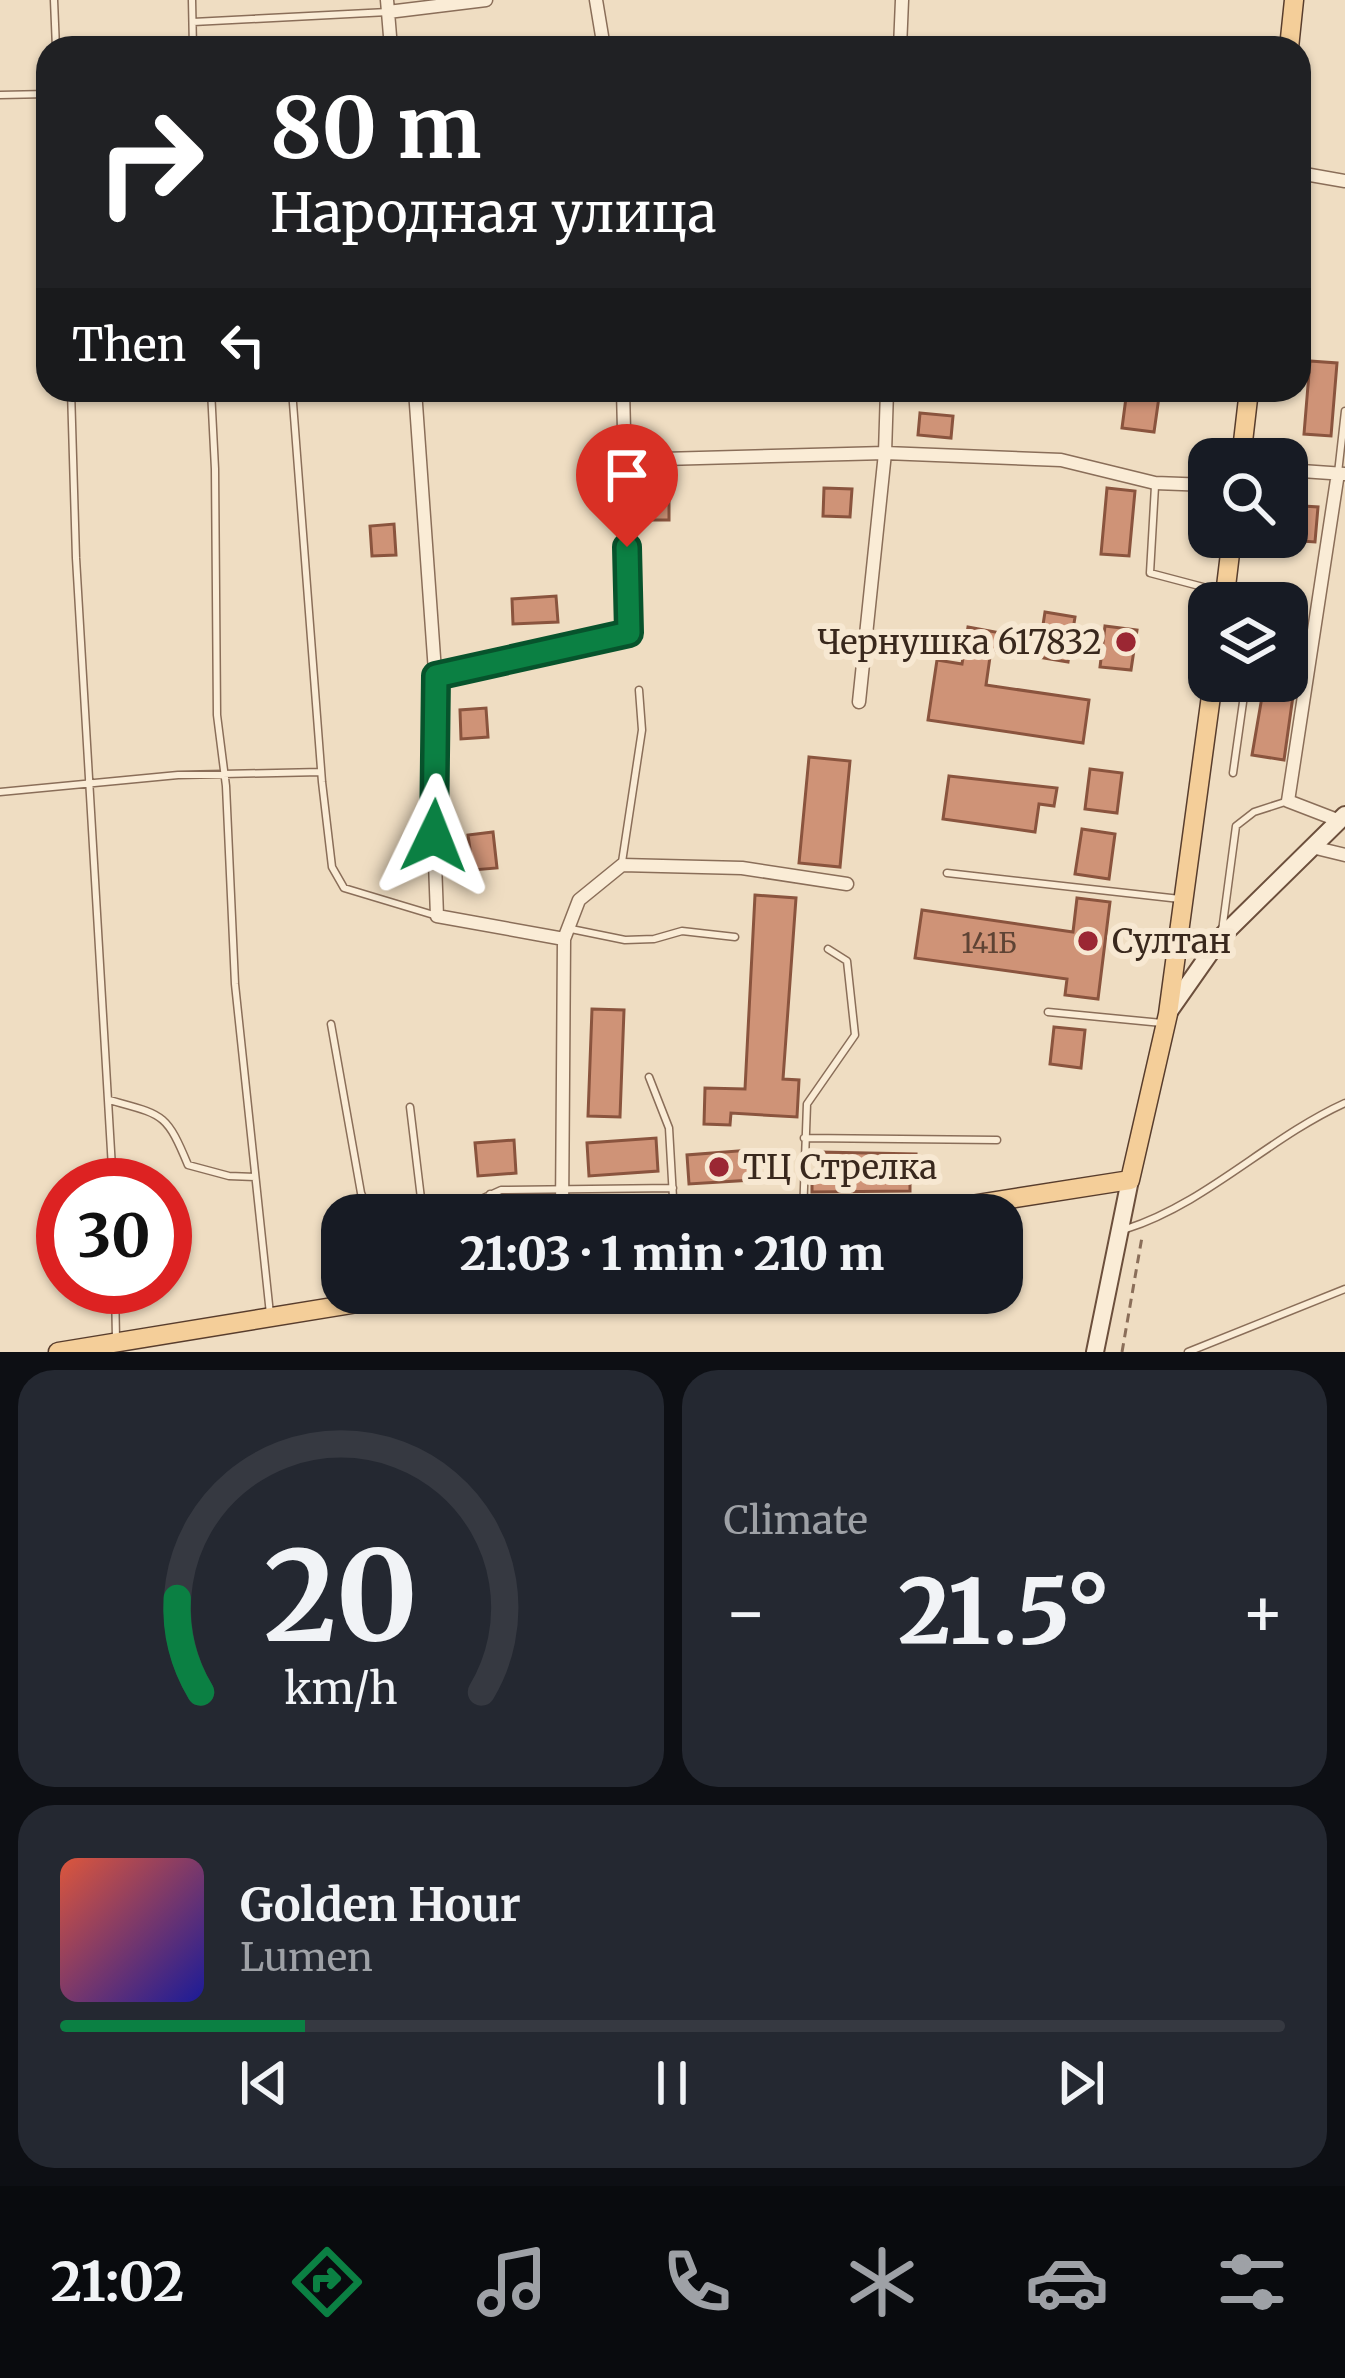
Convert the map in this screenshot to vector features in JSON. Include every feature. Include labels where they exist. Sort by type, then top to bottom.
[{"type":"main road","points":[[1290,36],[1294,0]]},
{"type":"main road","points":[[1243,438],[1248,402]]},
{"type":"main road","points":[[1023,1197],[1130,1180],[1167,1019],[1210,702]]},
{"type":"main road","points":[[58,1352],[321,1308]]},
{"type":"street","points":[[390,36],[387,6],[486,0]]},
{"type":"street","points":[[596,0],[602,36]]},
{"type":"street","points":[[900,36],[902,0]]},
{"type":"street","points":[[1311,175],[1345,181]]},
{"type":"street","points":[[417,402],[436,676],[437,916],[566,934]]},
{"type":"street","points":[[436,676],[629,633],[624,402]]},
{"type":"street","points":[[859,703],[887,402]]},
{"type":"street","points":[[626,460],[885,453],[1061,460],[1155,482],[1188,484]]},
{"type":"street","points":[[1167,1019],[1222,936],[1342,818],[1288,801],[1341,473],[1308,471]]},
{"type":"street","points":[[1312,847],[1345,855]]},
{"type":"street","points":[[562,1194],[566,934],[579,900],[622,865],[742,868],[847,884]]},
{"type":"street","points":[[1095,1352],[1130,1180]]},
{"type":"lane","points":[[54,0],[56,36]]},
{"type":"lane","points":[[192,0],[193,36]]},
{"type":"lane","points":[[193,22],[387,6]]},
{"type":"lane","points":[[0,95],[36,94]]},
{"type":"lane","points":[[70,402],[112,1158]]},
{"type":"lane","points":[[212,402],[217,715],[235,984],[270,1317]]},
{"type":"lane","points":[[293,402],[332,867],[344,888],[437,916]]},
{"type":"lane","points":[[1341,473],[1345,411]]},
{"type":"lane","points":[[1155,482],[1150,573],[1188,586]]},
{"type":"lane","points":[[622,865],[642,730],[639,690]]},
{"type":"lane","points":[[1233,773],[1243,702]]},
{"type":"lane","points":[[0,792],[321,772]]},
{"type":"lane","points":[[1222,936],[1236,826],[1254,812],[1288,801]]},
{"type":"lane","points":[[947,873],[1184,900]]},
{"type":"lane","points":[[566,934],[626,940],[682,931],[735,937]]},
{"type":"lane","points":[[803,1194],[807,1104],[855,1035],[847,961],[828,950]]},
{"type":"lane","points":[[1048,1012],[1167,1019]]},
{"type":"lane","points":[[331,1024],[361,1194]]},
{"type":"lane","points":[[649,1077],[669,1128],[673,1194]]},
{"type":"lane","points":[[109,1100],[161,1114],[175,1132],[188,1165],[255,1177]]},
{"type":"lane","points":[[1118,1231],[1165,1216],[1306,1120],[1345,1103]]},
{"type":"lane","points":[[410,1107],[420,1194]]},
{"type":"lane","points":[[804,1138],[997,1140]]},
{"type":"lane","points":[[490,1194],[501,1190],[673,1188]]},
{"type":"lane","points":[[1188,1352],[1345,1289]]},
{"type":"lane","points":[[115,1314],[116,1342]]},
{"type":"path","points":[[1122,1352],[1144,1223]]},
{"type":"building","points":[[1311,361],[1337,363],[1331,436],[1304,434],[1307,402],[1311,402]]},
{"type":"building","points":[[1125,402],[1158,402],[1154,432],[1122,428]]},
{"type":"building","points":[[920,413],[953,416],[951,438],[918,435]]},
{"type":"building","points":[[643,488],[669,488],[669,520],[644,520]]},
{"type":"building","points":[[824,488],[852,489],[850,517],[823,516]]},
{"type":"building","points":[[1107,488],[1135,491],[1129,556],[1101,554]]},
{"type":"building","points":[[1308,506],[1318,507],[1315,542],[1308,542]]},
{"type":"building","points":[[394,524],[396,555],[372,556],[370,526]]},
{"type":"building","points":[[556,596],[558,622],[513,624],[512,599]]},
{"type":"building","points":[[1045,612],[1075,617],[1068,662],[1038,657]]},
{"type":"building","points":[[1105,626],[1137,630],[1131,670],[1100,667]]},
{"type":"building","points":[[968,627],[1017,636],[1014,654],[991,650],[986,685],[1089,700],[1083,743],[928,720],[937,660],[962,664]]},
{"type":"building","points":[[1261,702],[1292,702],[1284,760],[1252,755]]},
{"type":"building","points":[[486,708],[488,737],[461,739],[460,710]]},
{"type":"building","points":[[809,757],[850,761],[840,867],[799,863]]},
{"type":"building","points":[[1090,769],[1122,773],[1117,813],[1085,809]]},
{"type":"building","points":[[949,776],[1057,788],[1054,806],[1039,804],[1035,832],[943,819]]},
{"type":"building","points":[[1082,829],[1115,834],[1109,879],[1075,874]]},
{"type":"building","points":[[493,832],[497,868],[473,870],[468,835]]},
{"type":"building","points":[[755,895],[796,898],[783,1079],[799,1080],[797,1117],[731,1113],[730,1125],[704,1124],[705,1088],[745,1089]]},
{"type":"building","points":[[1077,898],[1110,902],[1098,999],[1065,995],[1067,979],[915,958],[922,910],[1073,932]]},
{"type":"building","points":[[592,1009],[624,1010],[620,1117],[588,1116]]},
{"type":"building","points":[[1054,1027],[1085,1030],[1081,1068],[1050,1064]]},
{"type":"building","points":[[656,1138],[658,1171],[589,1176],[587,1143]]},
{"type":"building","points":[[514,1140],[516,1173],[478,1176],[475,1143]]},
{"type":"building","name":"ТЦ Стрелка","points":[[750,1150],[752,1180],[689,1184],[687,1155]]},
{"type":"building","points":[[819,1152],[916,1154],[910,1191],[812,1192],[812,1175],[819,1175]]},
{"type":"place","name":"Чернушка 617832","points":[[1126,642]]},
{"type":"place","name":"Султан","points":[[1088,941]]},
{"type":"place","name":"ТЦ Стрелка","points":[[719,1167]]},
{"type":"route","points":[[434,836],[436,676],[629,633],[627,547]]}]
